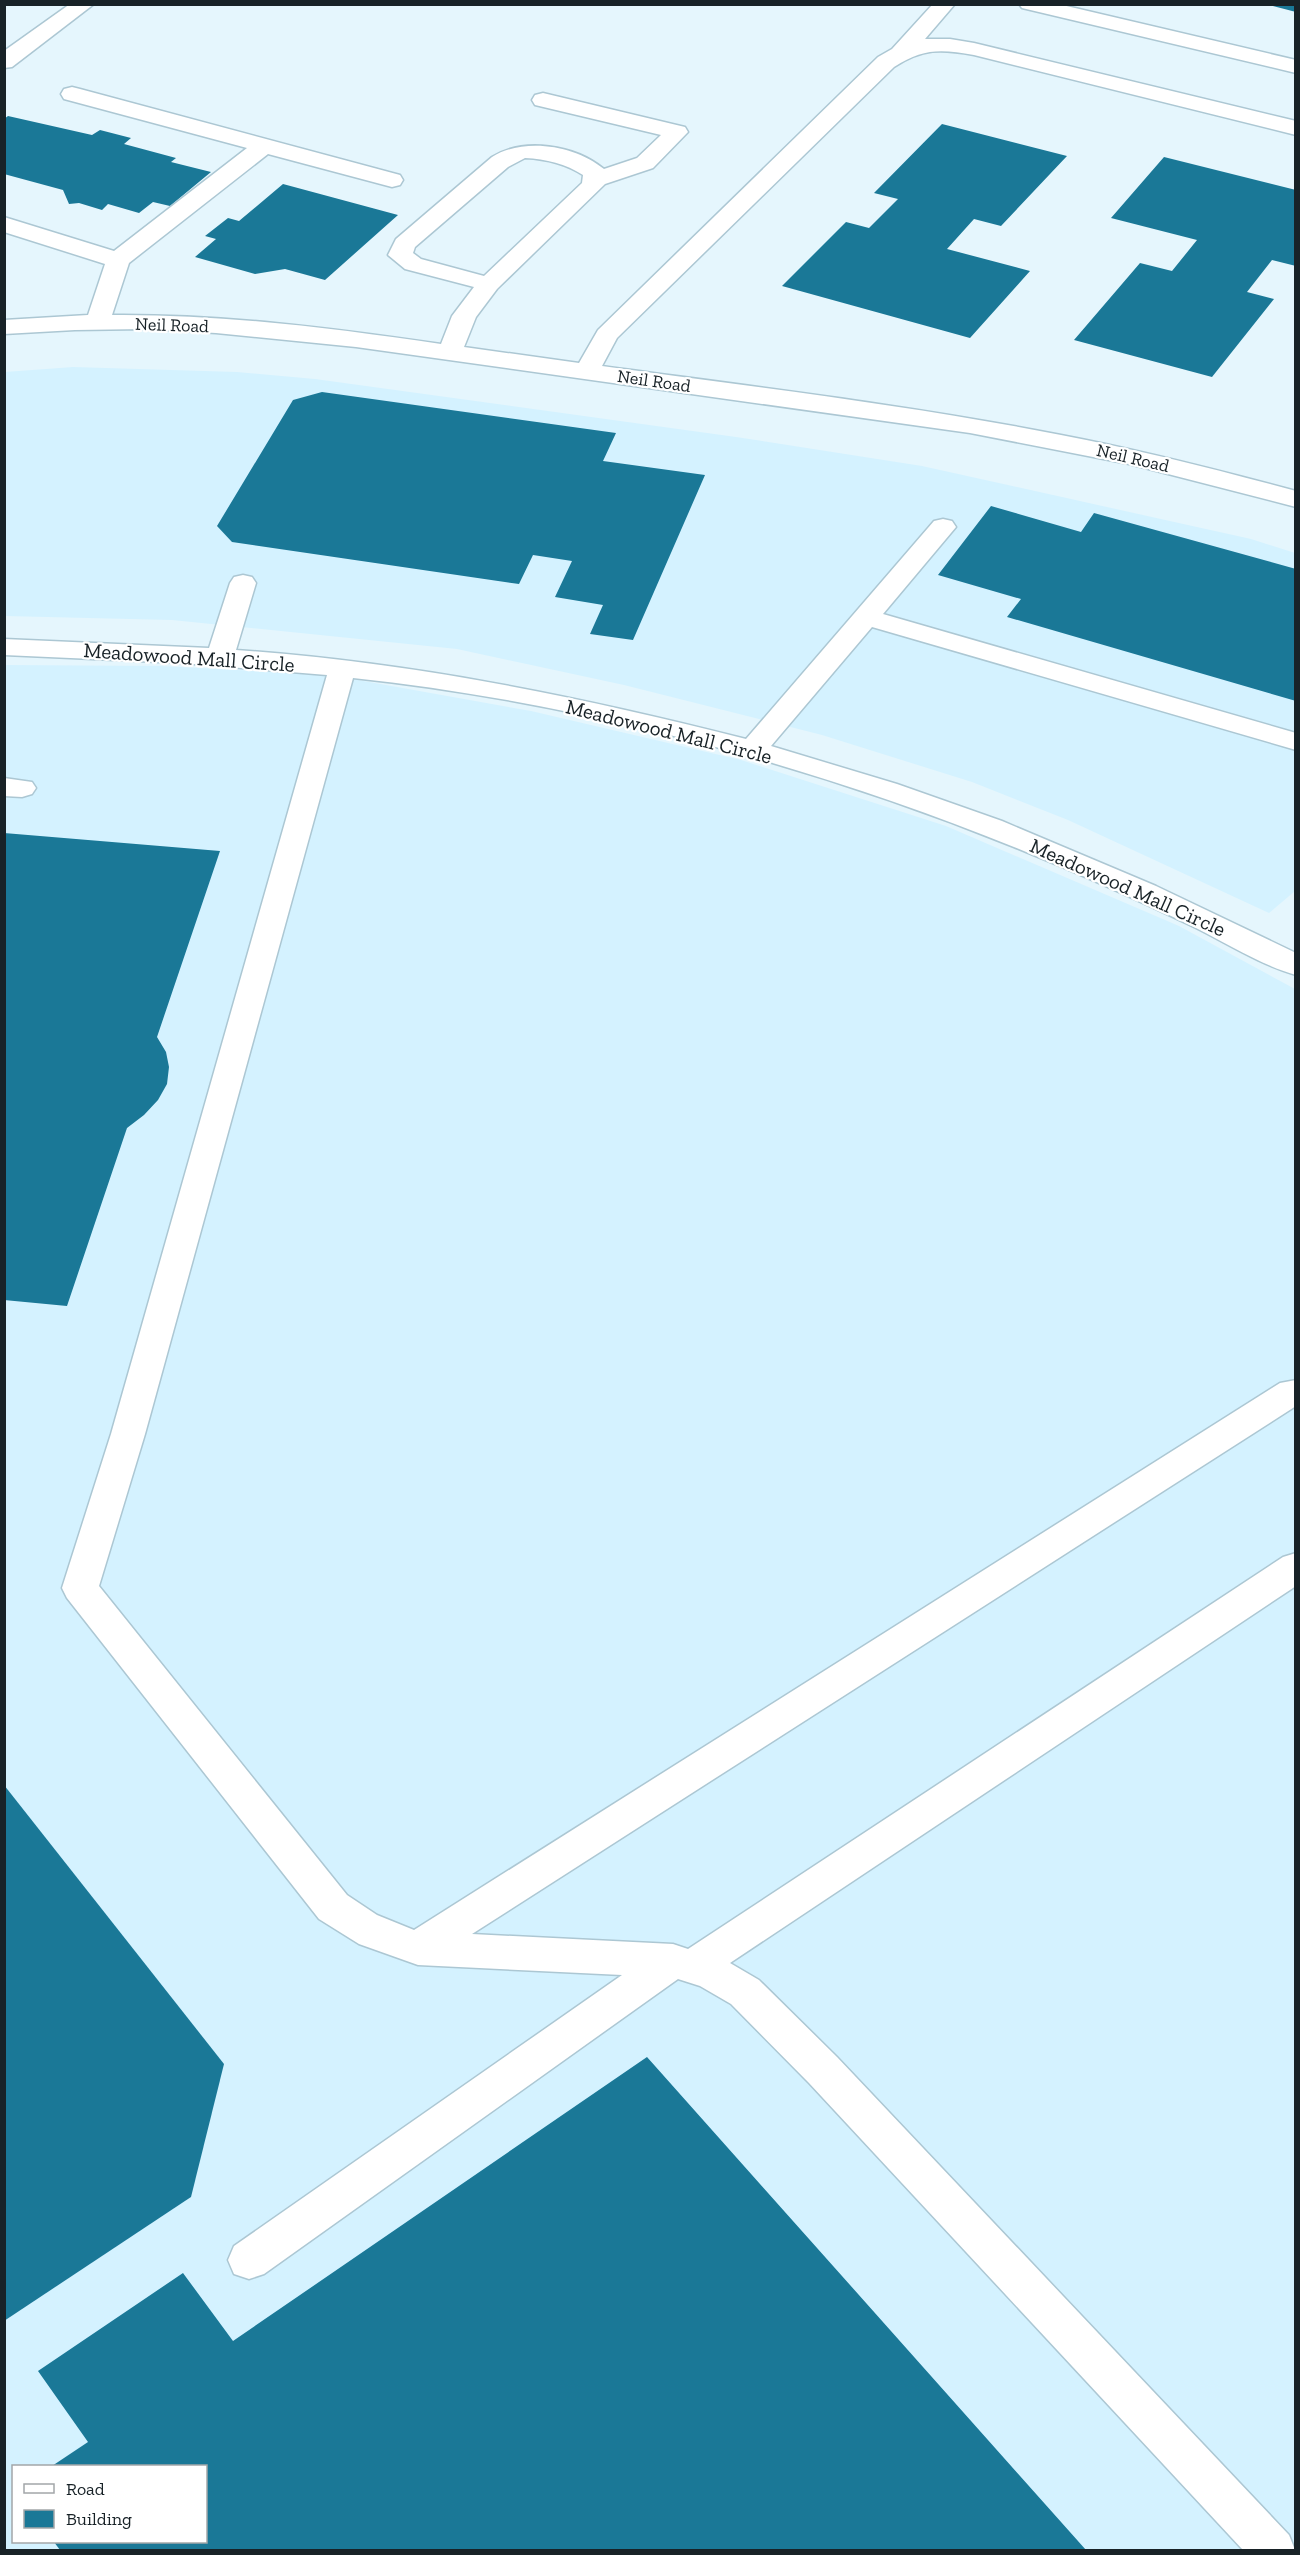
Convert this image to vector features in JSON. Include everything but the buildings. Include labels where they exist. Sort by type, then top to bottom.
[{"type":"street","points":[[4,62],[84,4]]},
{"type":"street","points":[[900,53],[945,4]]},
{"type":"street","points":[[1029,4],[1296,67]]},
{"type":"street","points":[[587,372],[607,335],[886,62],[900,53],[924,44],[946,43],[1296,128]]},
{"type":"street","points":[[72,94],[392,180]]},
{"type":"street","points":[[543,100],[677,132],[645,163],[594,180]]},
{"type":"street","points":[[97,323],[118,260],[264,146]]},
{"type":"street","points":[[449,353],[464,316],[489,284],[593,185],[595,173],[584,165],[533,151],[516,153],[500,162],[404,244],[400,255],[413,264],[489,284]]},
{"type":"street","points":[[4,224],[118,260]]},
{"type":"street","points":[[10,250],[64,243]]},
{"type":"street","name":"Neil Road","points":[[4,327],[97,323],[252,328],[449,353],[920,418],[1030,436],[1139,459],[1296,499]]},
{"type":"street","points":[[752,750],[943,527]]},
{"type":"street","points":[[220,657],[243,583]]},
{"type":"street","points":[[866,617],[1296,742]]},
{"type":"street","name":"Meadowood Mall Circle","points":[[4,647],[145,651],[342,669],[439,682],[582,708],[752,750],[887,790],[1027,841],[1165,900],[1296,965]]},
{"type":"street","points":[[342,669],[128,1434],[80,1588],[333,1907],[359,1927],[390,1941],[418,1948],[683,1964],[712,1973],[745,1992],[782,2027],[1274,2550]]},
{"type":"street","points":[[418,1948],[1294,1395]]},
{"type":"street","points":[[249,2260],[683,1964],[1296,1567]]},
{"type":"shaded area","points":[[73,367],[237,372],[315,379],[736,437],[922,466],[1251,539],[1295,553],[1295,891],[1269,913],[1068,820],[972,782],[822,735],[624,685],[457,649],[172,620],[5,616],[5,372]]},
{"type":"shaded area","points":[[5,665],[160,666],[330,675],[531,711],[741,760],[946,826],[1179,926],[1295,989],[1295,2550],[5,2550]]}]
